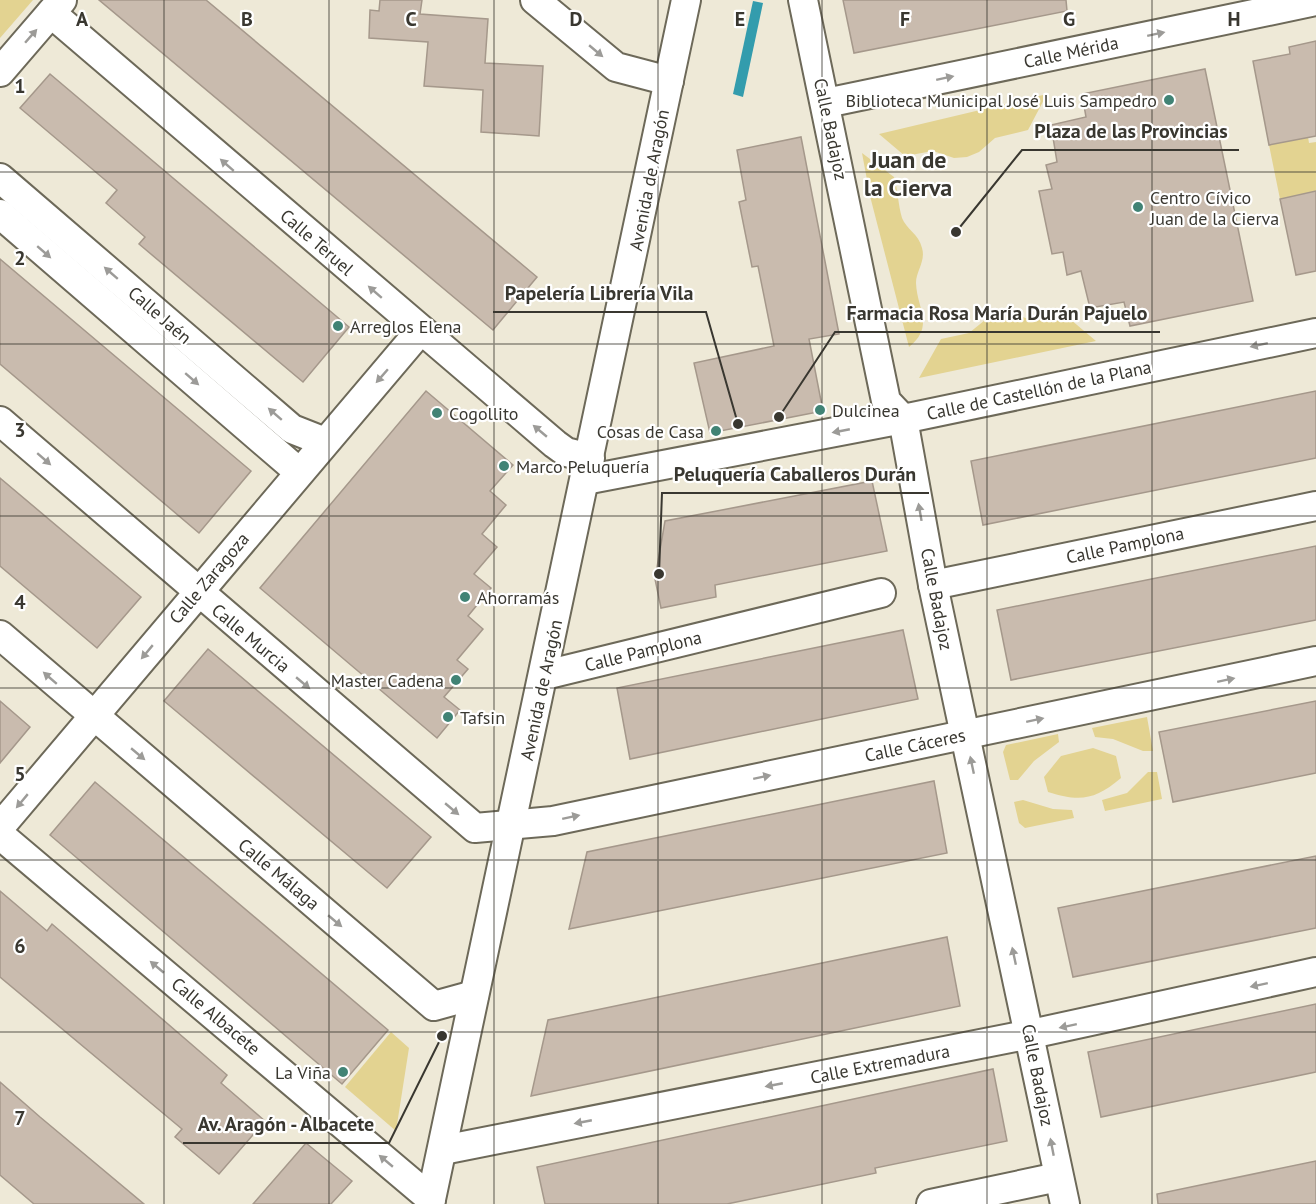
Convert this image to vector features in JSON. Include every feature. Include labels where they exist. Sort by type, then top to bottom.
[{"type":"street","points":[[535,0],[616,67],[669,81]]},
{"type":"street","name":"Avenida de Aragón","points":[[431,1201],[545,675],[686,0]]},
{"type":"street","name":"Calle Badajoz","points":[[803,0],[886,401],[903,418],[933,585],[1065,1204]]},
{"type":"street","name":"Calle Mérida","points":[[826,103],[1316,1]]},
{"type":"street","points":[[0,72],[57,7]]},
{"type":"street","name":"Calle Teruel","points":[[57,7],[420,331],[587,469]]},
{"type":"street","name":"Calle Jaén","points":[[0,178],[292,429],[325,442]]},
{"type":"street","name":"Calle Jaén","points":[[0,214],[299,472]]},
{"type":"street","name":"Calle Zaragoza","points":[[0,827],[420,331]]},
{"type":"street","name":"Calle de Castellón de la Plana","points":[[587,469],[903,418],[1316,333]]},
{"type":"street","name":"Calle Murcia","points":[[0,421],[197,593],[475,828],[513,824]]},
{"type":"street","name":"Calle Pamplona","points":[[933,585],[1316,506]]},
{"type":"street","name":"Calle Pamplona","points":[[545,675],[881,593]]},
{"type":"street","points":[[0,635],[94,716]]},
{"type":"street","name":"Calle Cáceres","points":[[513,824],[553,821],[1316,661]]},
{"type":"street","name":"Calle Málaga","points":[[94,716],[434,1006],[474,995]]},
{"type":"street","name":"Calle Albacete","points":[[0,835],[431,1201]]},
{"type":"street","name":"Calle Extremadura","points":[[443,1149],[1030,1034],[1316,972]]},
{"type":"street","points":[[931,1204],[1058,1177]]},
{"type":"shaded area","points":[[0,0],[33,0],[0,38]]},
{"type":"shaded area","points":[[1047,94],[1028,130],[995,138],[979,152],[967,157],[954,158],[933,151],[905,156],[879,134]]},
{"type":"shaded area","points":[[1308,137],[1309,143],[1316,142],[1316,191],[1280,199],[1269,145]]},
{"type":"shaded area","points":[[862,153],[894,177],[902,218],[922,248],[923,257],[916,283],[923,324],[917,339],[909,347],[870,196]]},
{"type":"shaded area","points":[[1000,314],[1015,314],[1031,320],[1064,314],[1096,341],[919,378],[941,339],[969,333],[985,320]]},
{"type":"shaded area","points":[[1147,717],[1153,751],[1143,751],[1113,739],[1095,737],[1092,728]]},
{"type":"shaded area","points":[[1058,734],[1059,742],[1034,761],[1018,780],[1010,780],[1003,752],[1006,745]]},
{"type":"shaded area","points":[[1093,748],[1116,756],[1121,778],[1103,791],[1087,797],[1069,797],[1048,792],[1044,777],[1061,756]]},
{"type":"shaded area","points":[[1148,772],[1157,772],[1162,799],[1105,811],[1102,800],[1127,793]]},
{"type":"shaded area","points":[[1023,800],[1053,809],[1072,810],[1074,818],[1025,828],[1019,823],[1014,802]]},
{"type":"shaded area","points":[[391,1032],[409,1048],[396,1131],[345,1087]]},
{"type":"water","points":[[753,1],[763,3],[743,97],[733,94]]},
{"type":"building","points":[[99,0],[206,0],[537,277],[493,330]]},
{"type":"building","points":[[380,0],[422,0],[420,14],[488,19],[485,63],[543,66],[539,136],[481,132],[483,90],[424,86],[428,42],[369,38],[370,10],[379,11]]},
{"type":"building","points":[[843,0],[1066,0],[1067,11],[854,53]]},
{"type":"building","points":[[1316,41],[1316,136],[1269,145],[1253,61],[1290,54],[1289,47]]},
{"type":"building","name":"Centro Cívico Juan de la Cierva","points":[[1205,69],[1253,301],[1130,326],[1124,302],[1090,308],[1081,271],[1067,275],[1063,252],[1052,254],[1039,191],[1052,189],[1046,165],[1057,162],[1051,125],[1086,117],[1082,94]]},
{"type":"building","points":[[50,74],[349,327],[303,382],[139,244],[145,237],[106,203],[117,190],[20,108]]},
{"type":"building","points":[[801,137],[839,334],[809,339],[823,411],[710,433],[694,363],[774,346],[758,266],[752,267],[739,202],[746,200],[737,150]]},
{"type":"building","points":[[1316,191],[1316,271],[1296,275],[1280,199]]},
{"type":"building","points":[[0,259],[251,471],[199,533],[0,364]]},
{"type":"building","points":[[426,391],[513,465],[490,491],[506,505],[482,534],[497,547],[474,574],[491,588],[468,616],[483,629],[457,660],[468,669],[444,697],[460,710],[437,738],[260,588]]},
{"type":"building","points":[[1316,391],[1316,458],[983,525],[971,461]]},
{"type":"building","points":[[0,478],[141,597],[97,648],[0,566]]},
{"type":"building","points":[[872,481],[887,551],[715,585],[716,597],[661,608],[655,579],[665,521]]},
{"type":"building","points":[[1316,546],[1316,620],[1011,680],[997,610]]},
{"type":"building","points":[[903,630],[918,699],[630,759],[617,688]]},
{"type":"building","points":[[208,649],[431,837],[387,888],[164,701]]},
{"type":"building","points":[[0,701],[30,727],[0,763]]},
{"type":"building","points":[[1316,701],[1316,773],[1173,802],[1159,732]]},
{"type":"building","points":[[934,781],[947,853],[569,929],[587,852]]},
{"type":"building","points":[[95,782],[388,1030],[342,1084],[50,835]]},
{"type":"building","points":[[1316,856],[1316,928],[1073,977],[1058,908]]},
{"type":"building","points":[[0,891],[47,931],[52,924],[227,1075],[221,1083],[265,1121],[219,1174],[175,1137],[182,1129],[0,977]]},
{"type":"building","points":[[947,937],[960,1006],[531,1096],[548,1020]]},
{"type":"building","points":[[1316,1004],[1316,1072],[1101,1117],[1088,1052]]},
{"type":"building","points":[[993,1069],[1007,1141],[875,1168],[876,1173],[727,1204],[545,1204],[537,1167]]},
{"type":"building","points":[[0,1082],[144,1204],[34,1204],[0,1175]]},
{"type":"building","points":[[306,1143],[352,1181],[331,1204],[253,1204]]},
{"type":"building","points":[[1316,1161],[1316,1204],[1158,1204],[1157,1194]]},
{"type":"place","name":"Biblioteca Municipal José Luis Sampedro","points":[[1169,100]]},
{"type":"place","name":"Centro Cívico Juan de la Cierva","points":[[1138,207]]},
{"type":"place","name":"Plaza de las Provincias","points":[[956,232]]},
{"type":"place","name":"Arreglos Elena","points":[[338,326]]},
{"type":"place","name":"Dulcinea","points":[[820,410]]},
{"type":"place","name":"Cogollito","points":[[437,413]]},
{"type":"place","name":"Farmacia Rosa María Durán Pajuelo","points":[[779,417]]},
{"type":"place","name":"Papelería Librería Vila","points":[[738,424]]},
{"type":"place","name":"Cosas de Casa","points":[[716,431]]},
{"type":"place","name":"Marco Peluquería","points":[[504,466]]},
{"type":"place","name":"Peluquería Caballeros Durán","points":[[659,574]]},
{"type":"place","name":"Ahorramás","points":[[465,597]]},
{"type":"place","name":"Master Cadena","points":[[456,680]]},
{"type":"place","name":"Tafsin","points":[[448,717]]},
{"type":"place","name":"Av. Aragón - Albacete","points":[[442,1036]]},
{"type":"place","name":"La Viña","points":[[343,1072]]},
{"type":"district","name":"Juan de la Cierva","points":[[908,173]]}]
